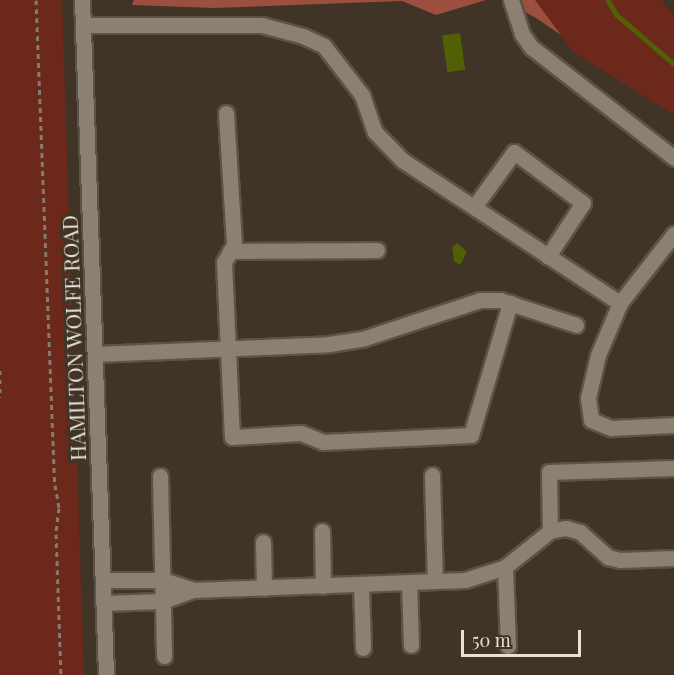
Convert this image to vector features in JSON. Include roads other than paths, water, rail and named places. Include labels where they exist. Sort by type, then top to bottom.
[{"type":"street","name":"HAMILTON WOLFE ROAD","points":[[82,0],[106,675]]},
{"type":"street","points":[[511,0],[522,34],[531,47],[674,158]]},
{"type":"street","points":[[83,25],[262,25],[303,36],[324,46],[362,95],[375,132],[402,160],[621,303]]},
{"type":"street","points":[[226,113],[234,244],[224,262],[232,437],[301,433],[323,442],[471,435],[510,303]]},
{"type":"street","points":[[474,207],[514,152],[583,203],[548,256]]},
{"type":"street","points":[[674,234],[621,303],[598,355],[588,398],[591,420],[611,428],[674,425]]},
{"type":"street","points":[[230,251],[377,250]]},
{"type":"street","points":[[95,354],[329,344],[365,338],[480,300],[510,303],[576,325]]},
{"type":"street","points":[[550,531],[549,472],[674,468]]},
{"type":"street","points":[[432,475],[435,581]]},
{"type":"street","points":[[160,476],[164,656]]},
{"type":"street","points":[[103,603],[163,601],[193,590],[435,581],[482,577],[505,567],[550,531],[566,528],[580,532],[608,557],[621,560],[674,558]]},
{"type":"street","points":[[322,531],[323,586]]},
{"type":"street","points":[[263,542],[264,588]]},
{"type":"street","points":[[505,567],[508,646]]},
{"type":"street","points":[[103,580],[163,580],[193,590]]},
{"type":"street","points":[[409,582],[411,645]]},
{"type":"street","points":[[361,584],[363,648]]},
{"type":"waterway","points":[[608,0],[617,15],[674,64]]}]
